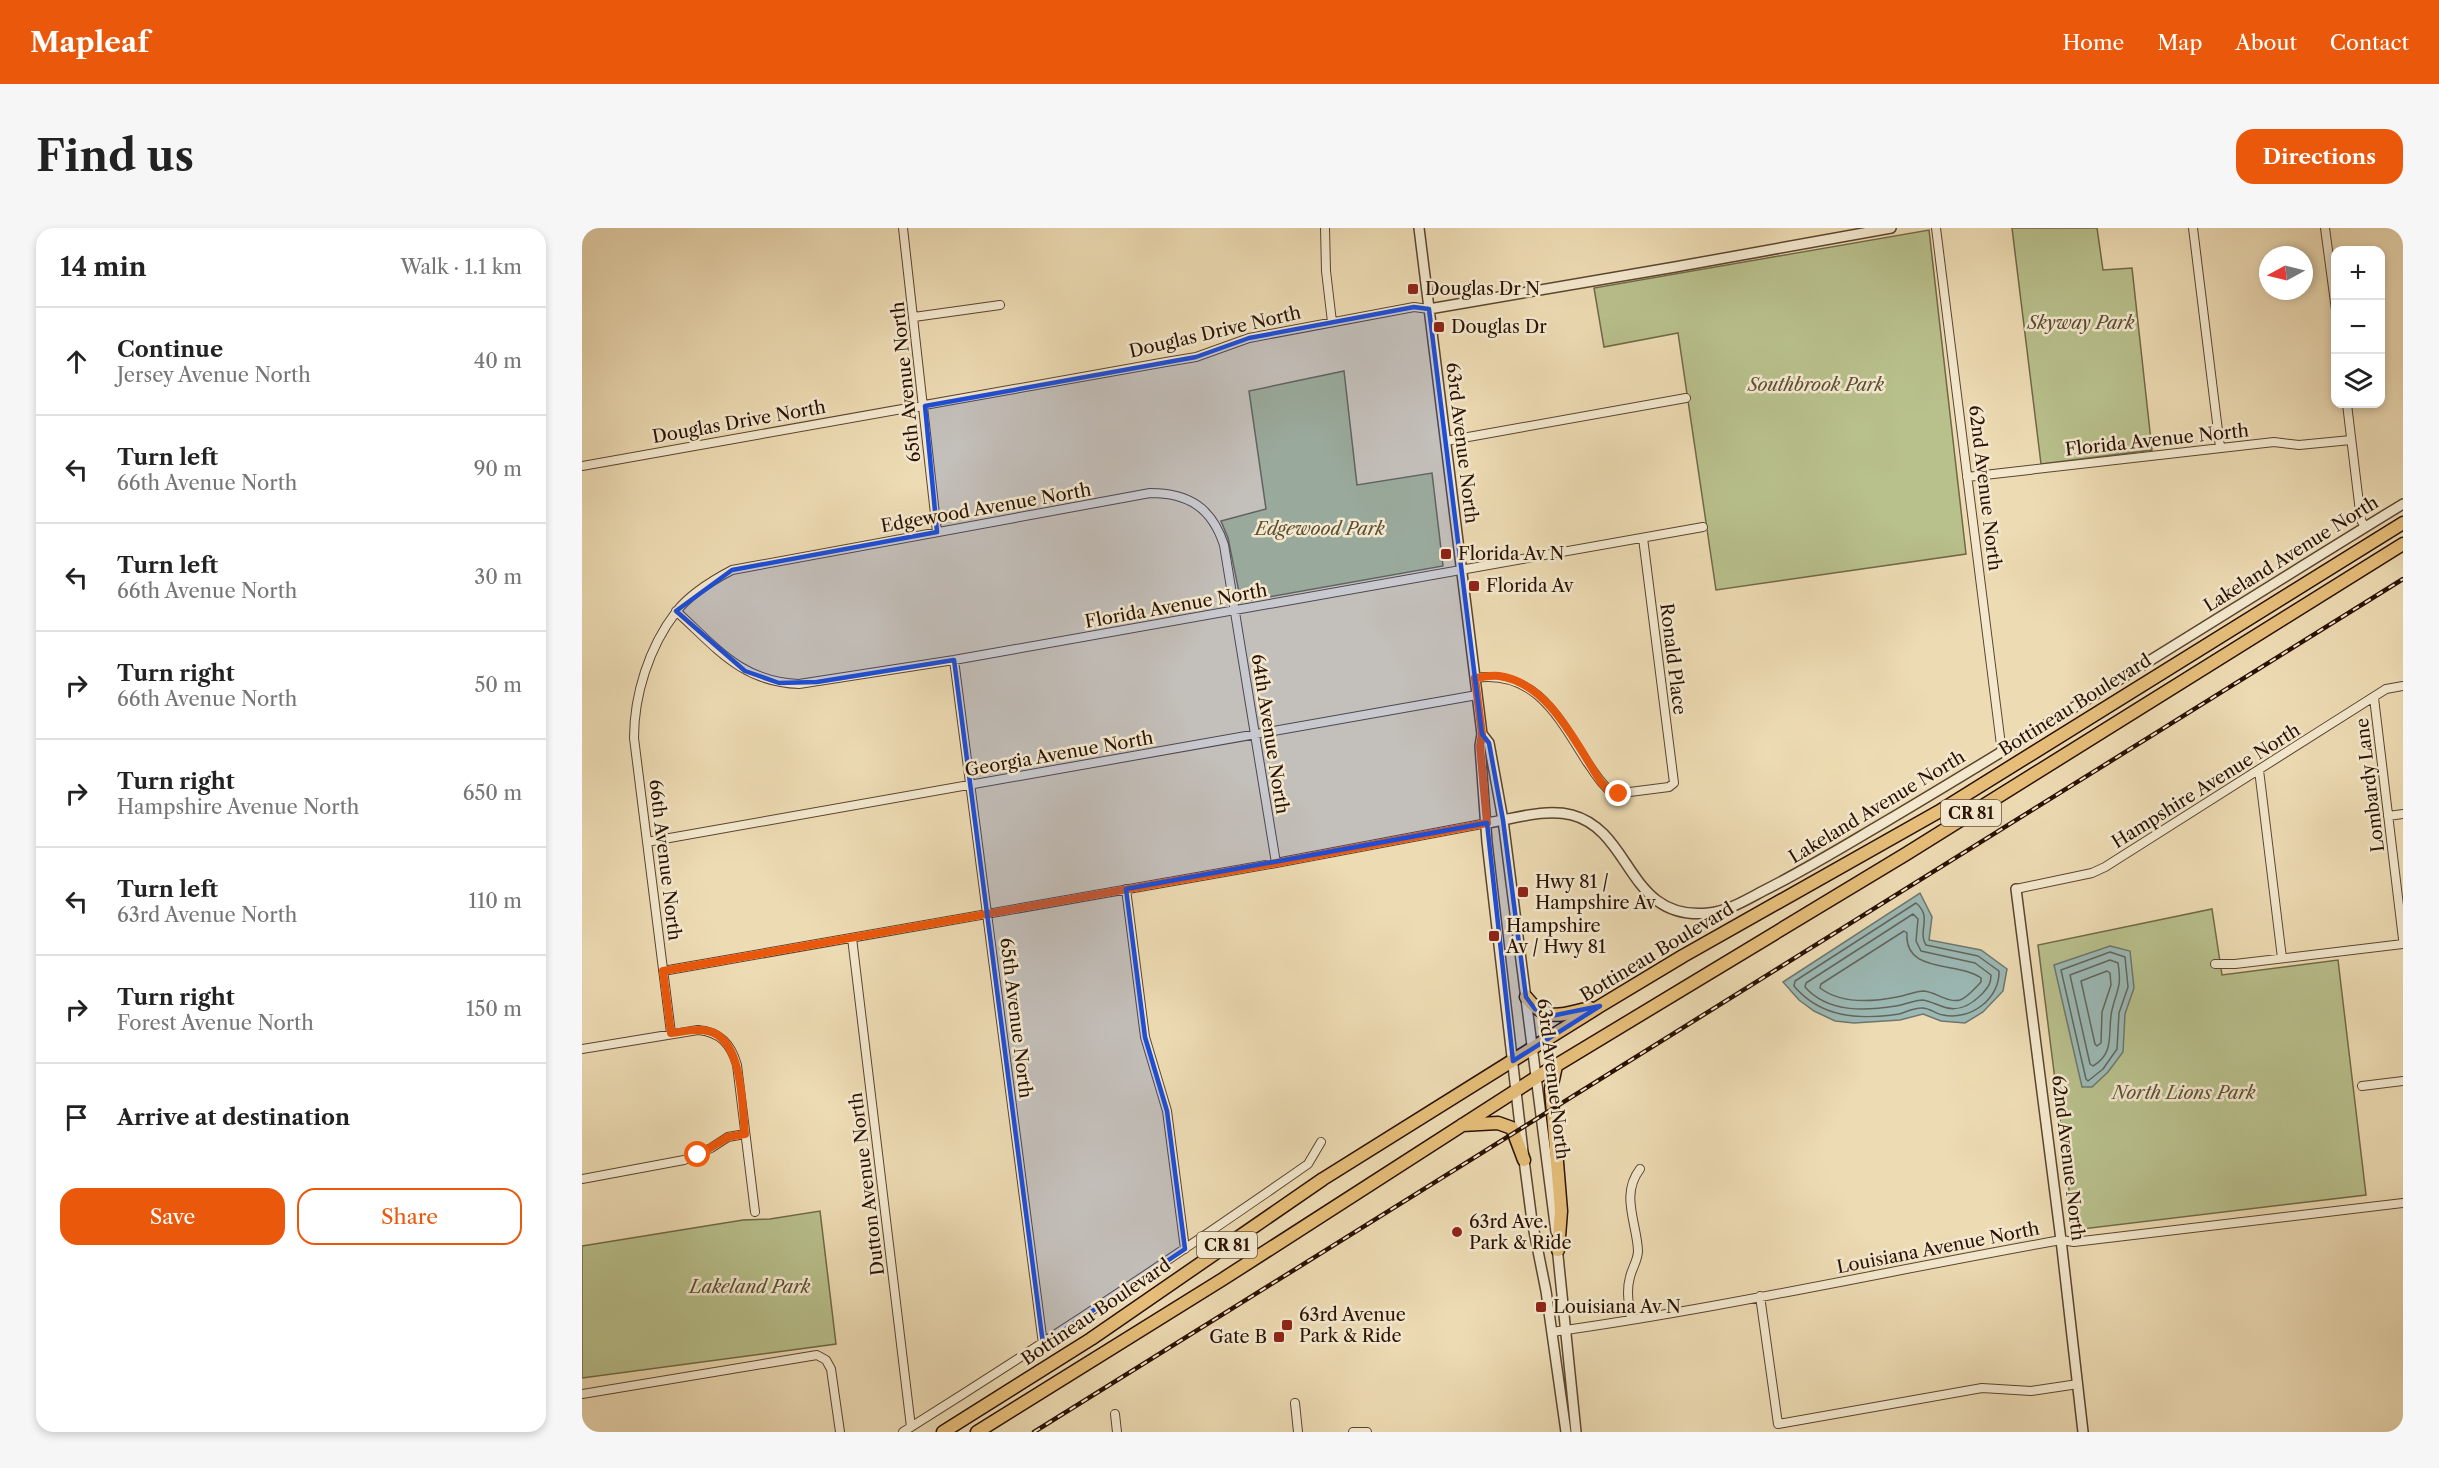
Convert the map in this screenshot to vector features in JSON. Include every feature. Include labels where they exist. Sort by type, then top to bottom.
[{"type":"highway","name":"Bottineau Boulevard","points":[[943,1432],[1100,1332],[1323,1179],[1600,1006],[1683,956],[1938,812],[2403,523]]},
{"type":"highway","name":"Bottineau Boulevard","points":[[977,1432],[1223,1279],[1537,1077],[1887,865],[2403,544]]},
{"type":"highway","points":[[1526,998],[1535,1009],[1551,1016],[1600,1006]]},
{"type":"highway","points":[[1556,1066],[1551,1089],[1561,1211],[1558,1250]]},
{"type":"highway","points":[[1461,1125],[1498,1123],[1512,1128],[1524,1160]]},
{"type":"street","name":"65th Avenue North","points":[[903,228],[925,406],[937,532]]},
{"type":"street","points":[[1325,228],[1326,271],[1332,322]]},
{"type":"street","name":"63rd Avenue North","points":[[1419,228],[1482,734],[1480,746],[1487,842],[1524,1160],[1566,1432]]},
{"type":"street","name":"Douglas Drive North","points":[[582,466],[1196,357],[1249,338],[1414,307],[1429,309],[1891,228]]},
{"type":"street","name":"62nd Avenue North","points":[[1935,228],[2002,753]]},
{"type":"street","points":[[2193,228],[2220,447]]},
{"type":"street","points":[[2325,228],[2335,300]]},
{"type":"street","points":[[914,318],[1000,305]]},
{"type":"street","points":[[1446,441],[1686,398]]},
{"type":"street","points":[[2347,408],[2361,520],[2365,527]]},
{"type":"street","name":"Florida Avenue North","points":[[1967,477],[2220,447],[2274,442],[2299,445],[2351,440]]},
{"type":"street","name":"Edgewood Avenue North","points":[[676,611],[732,570],[1150,493],[1178,496],[1203,508],[1219,530],[1224,545],[1235,611]]},
{"type":"street","name":"Lakeland Avenue North","points":[[1487,823],[1556,813],[1582,819],[1608,840],[1634,878],[1653,898],[1677,911],[1712,913],[1736,905],[1812,866],[2002,753],[2403,504]]},
{"type":"street","name":"Florida Avenue North","points":[[676,611],[745,671],[779,683],[817,682],[1235,611],[1703,527]]},
{"type":"street","name":"Ronald Place","points":[[1475,678],[1498,676],[1532,691],[1545,702],[1601,782],[1614,794],[1669,788],[1674,783],[1642,538]]},
{"type":"street","name":"66th Avenue North","points":[[671,1033],[634,738],[637,700],[648,664],[676,611]]},
{"type":"street","name":"64th Avenue North","points":[[1235,611],[1276,863]]},
{"type":"street","name":"65th Avenue North","points":[[954,660],[1043,1344]]},
{"type":"street","name":"Hampshire Avenue North","points":[[2016,890],[2092,873],[2105,867],[2386,689],[2403,686]]},
{"type":"street","name":"Georgia Avenue North","points":[[647,842],[1477,695]]},
{"type":"street","name":"Lombardy Lane","points":[[2374,698],[2403,942]]},
{"type":"street","name":"63rd Avenue North","points":[[1482,734],[1489,743],[1503,820],[1558,1250],[1576,1432]]},
{"type":"street","points":[[2259,770],[2282,958]]},
{"type":"street","points":[[2388,816],[2403,814]]},
{"type":"street","points":[[663,971],[1276,863],[1487,823]]},
{"type":"street","points":[[1126,889],[1144,1037],[1167,1111],[1185,1249]]},
{"type":"street","name":"62nd Avenue North","points":[[2016,890],[2083,1432]]},
{"type":"street","name":"Dutton Avenue North","points":[[852,938],[911,1427]]},
{"type":"street","points":[[2216,964],[2403,942]]},
{"type":"street","points":[[582,1049],[698,1030],[711,1031],[728,1044],[737,1065],[755,1212]]},
{"type":"street","points":[[2362,1086],[2403,1081]]},
{"type":"street","points":[[582,1179],[684,1160],[698,1155],[728,1137],[745,1134]]},
{"type":"street","points":[[903,1432],[1043,1344],[1308,1164],[1321,1142]]},
{"type":"street","points":[[1631,1319],[1627,1295],[1638,1250],[1632,1220],[1632,1180],[1640,1169]]},
{"type":"street","name":"Louisiana Avenue North","points":[[1552,1332],[2061,1240],[2074,1242],[2403,1203]]},
{"type":"street","points":[[1760,1296],[1778,1424],[1982,1388],[2031,1391],[2078,1384]]},
{"type":"street","points":[[582,1394],[817,1355],[826,1360],[831,1369],[840,1432]]},
{"type":"street","points":[[1295,1402],[1298,1432]]},
{"type":"street","points":[[1115,1414],[1117,1432]]},
{"type":"street","points":[[1353,1432],[1367,1432]]},
{"type":"highlighted area","points":[[1414,307],[1429,309],[1482,734],[1489,743],[1503,820],[1526,997],[1535,1009],[1551,1016],[1600,1006],[1513,1061],[1487,823],[1126,889],[1145,1037],[1167,1111],[1185,1249],[1043,1344],[954,660],[817,682],[779,683],[745,671],[676,611],[732,570],[937,532],[925,406],[1196,357],[1249,338]]},
{"type":"green space","name":"Skyway Park","points":[[2012,228],[2097,228],[2103,270],[2132,268],[2152,450],[2041,464]]},
{"type":"green space","name":"Southbrook Park","points":[[1929,230],[1966,554],[1716,590],[1678,333],[1604,347],[1594,288]]},
{"type":"green space","name":"Edgewood Park","points":[[1344,371],[1357,485],[1432,473],[1443,566],[1241,602],[1228,538],[1221,521],[1266,509],[1249,391]]},
{"type":"green space","name":"North Lions Park","points":[[2212,909],[2222,975],[2338,960],[2366,1195],[2074,1230],[2038,945]]},
{"type":"green space","name":"Lakeland Park","points":[[820,1211],[836,1344],[582,1378],[582,1246],[743,1220],[770,1219]]},
{"type":"water","points":[[1920,893],[1932,917],[1929,940],[1981,950],[2007,969],[2003,991],[1983,1012],[1965,1023],[1941,1021],[1923,1014],[1900,1020],[1854,1023],[1835,1021],[1814,1011],[1799,1000],[1783,982]]},
{"type":"water","points":[[2110,946],[2130,951],[2134,988],[2125,1014],[2123,1052],[2108,1072],[2092,1087],[2082,1087],[2054,965]]},
{"type":"railway","points":[[1034,1432],[2403,579]]},
{"type":"place","name":"Douglas Dr N","points":[[1413,289]]},
{"type":"place","name":"Douglas Dr","points":[[1439,327]]},
{"type":"place","name":"Florida Av N","points":[[1446,554]]},
{"type":"place","name":"Florida Av","points":[[1474,586]]},
{"type":"place","name":"Hwy 81 / Hampshire Av","points":[[1523,892]]},
{"type":"place","name":"Hampshire Av / Hwy 81","points":[[1494,936]]},
{"type":"place","name":"63rd Ave. Park & Ride","points":[[1457,1232]]},
{"type":"place","name":"Louisiana Av N","points":[[1541,1307]]},
{"type":"place","name":"63rd Avenue Park & Ride","points":[[1287,1325]]},
{"type":"place","name":"Gate B","points":[[1279,1337]]},
{"type":"route","points":[[698,1155],[728,1137],[745,1134],[737,1065],[728,1044],[711,1031],[671,1033],[663,971],[1276,863],[1487,823],[1480,746],[1482,734],[1475,678],[1498,676],[1532,691],[1558,717],[1601,782],[1608,790],[1619,794]]}]
